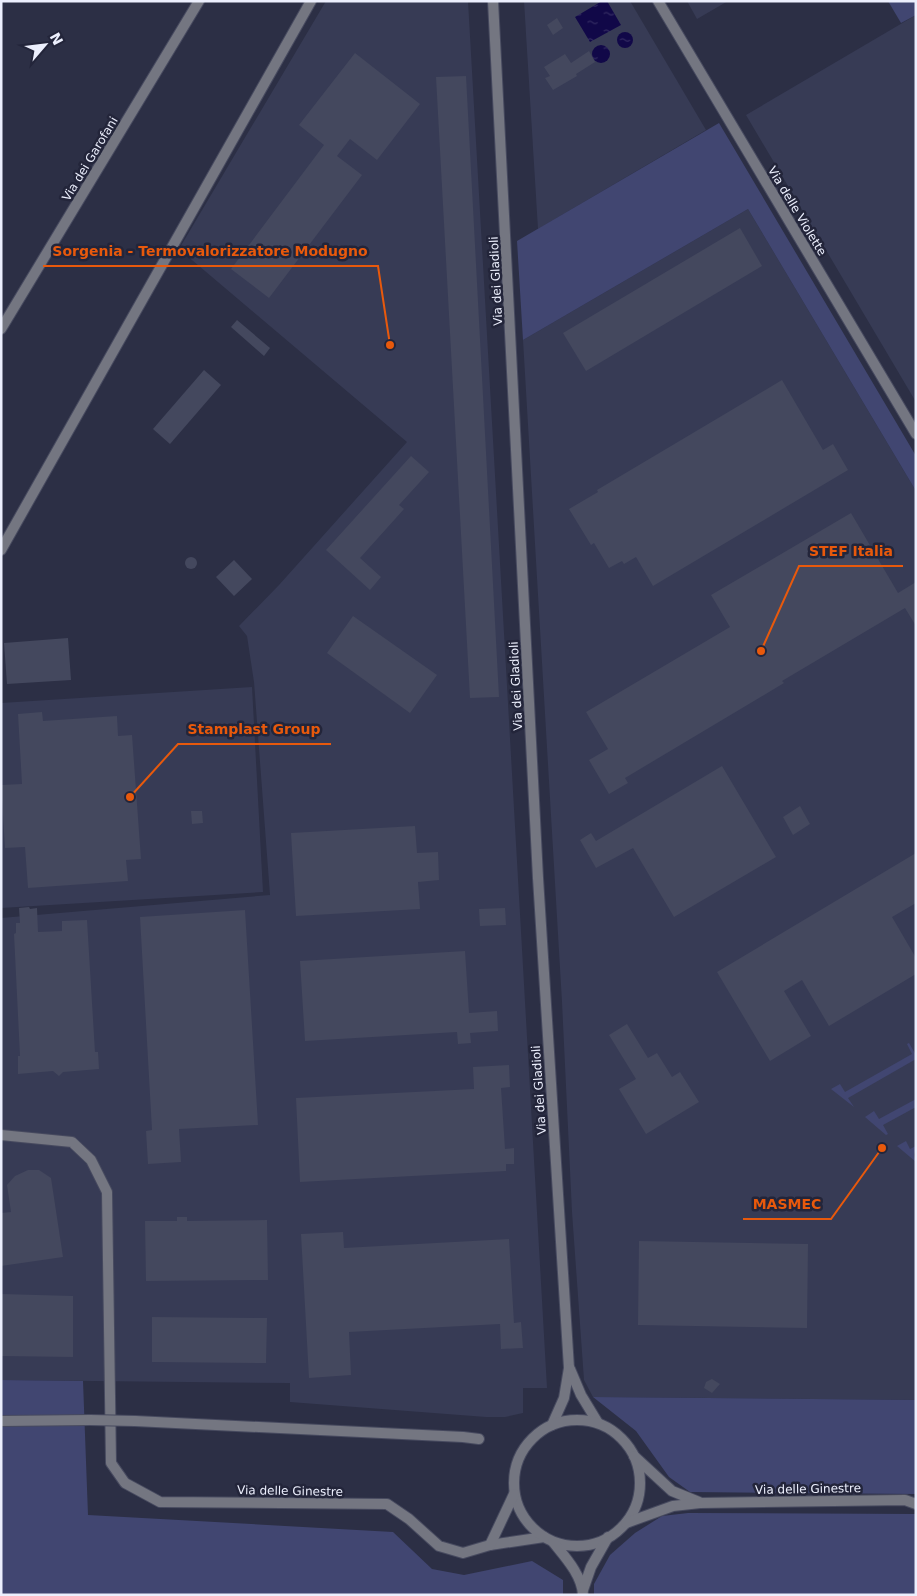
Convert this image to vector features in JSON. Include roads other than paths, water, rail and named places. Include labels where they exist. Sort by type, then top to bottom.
[{"type":"street","name":"Via dei Garofani","points":[[1,329],[199,1]]},
{"type":"street","points":[[1,550],[311,1]]},
{"type":"street","name":"Via dei Gladioli","points":[[494,1],[538,878],[570,1368],[564,1398],[552,1425]]},
{"type":"street","name":"Via delle Violette","points":[[658,1],[916,434]]},
{"type":"street","name":"Via delle Ginestre","points":[[1,1135],[72,1142],[90,1160],[106,1192],[111,1464],[125,1483],[160,1502],[387,1504],[409,1519],[439,1546],[463,1553],[490,1545],[549,1539]]},
{"type":"street","name":"Via dei Gladioli","points":[[570,1368],[581,1395],[598,1423]]},
{"type":"street","points":[[1,1421],[90,1420],[479,1439]]},
{"type":"street","name":"Via dei Gladioli","points":[[576,1420],[598,1423],[613,1431],[628,1446],[634,1456],[640,1478],[639,1494],[632,1515],[620,1529],[592,1545],[570,1546],[549,1539],[534,1530],[522,1514],[514,1494],[513,1481],[518,1459],[528,1443],[544,1428],[565,1421],[576,1420]]},
{"type":"street","name":"Via delle Ginestre","points":[[634,1456],[672,1491],[700,1503]]},
{"type":"street","points":[[490,1545],[514,1494]]},
{"type":"street","points":[[905,1500],[916,1499]]},
{"type":"street","name":"Via delle Ginestre","points":[[626,1523],[673,1506],[700,1503],[905,1500],[916,1504]]},
{"type":"street","name":"Via dei Gladioli","points":[[583,1592],[591,1567],[608,1537]]},
{"type":"street","name":"Via dei Gladioli","points":[[549,1539],[573,1568],[583,1592]]},
{"type":"water","points":[[602,1],[607,1],[621,25],[590,42],[575,17]]},
{"type":"water","points":[[622,32],[628,32],[633,37],[631,46],[622,48],[617,43],[617,37]]},
{"type":"water","points":[[601,45],[607,48],[610,54],[607,60],[601,63],[595,60],[592,54],[595,48]]},
{"type":"place","name":"Sorgenia - Termovalorizzatore Modugno","points":[[390,345]]},
{"type":"place","name":"STEF Italia","points":[[761,651]]},
{"type":"place","name":"Stamplast Group","points":[[130,797]]},
{"type":"place","name":"MASMEC","points":[[882,1148]]}]
